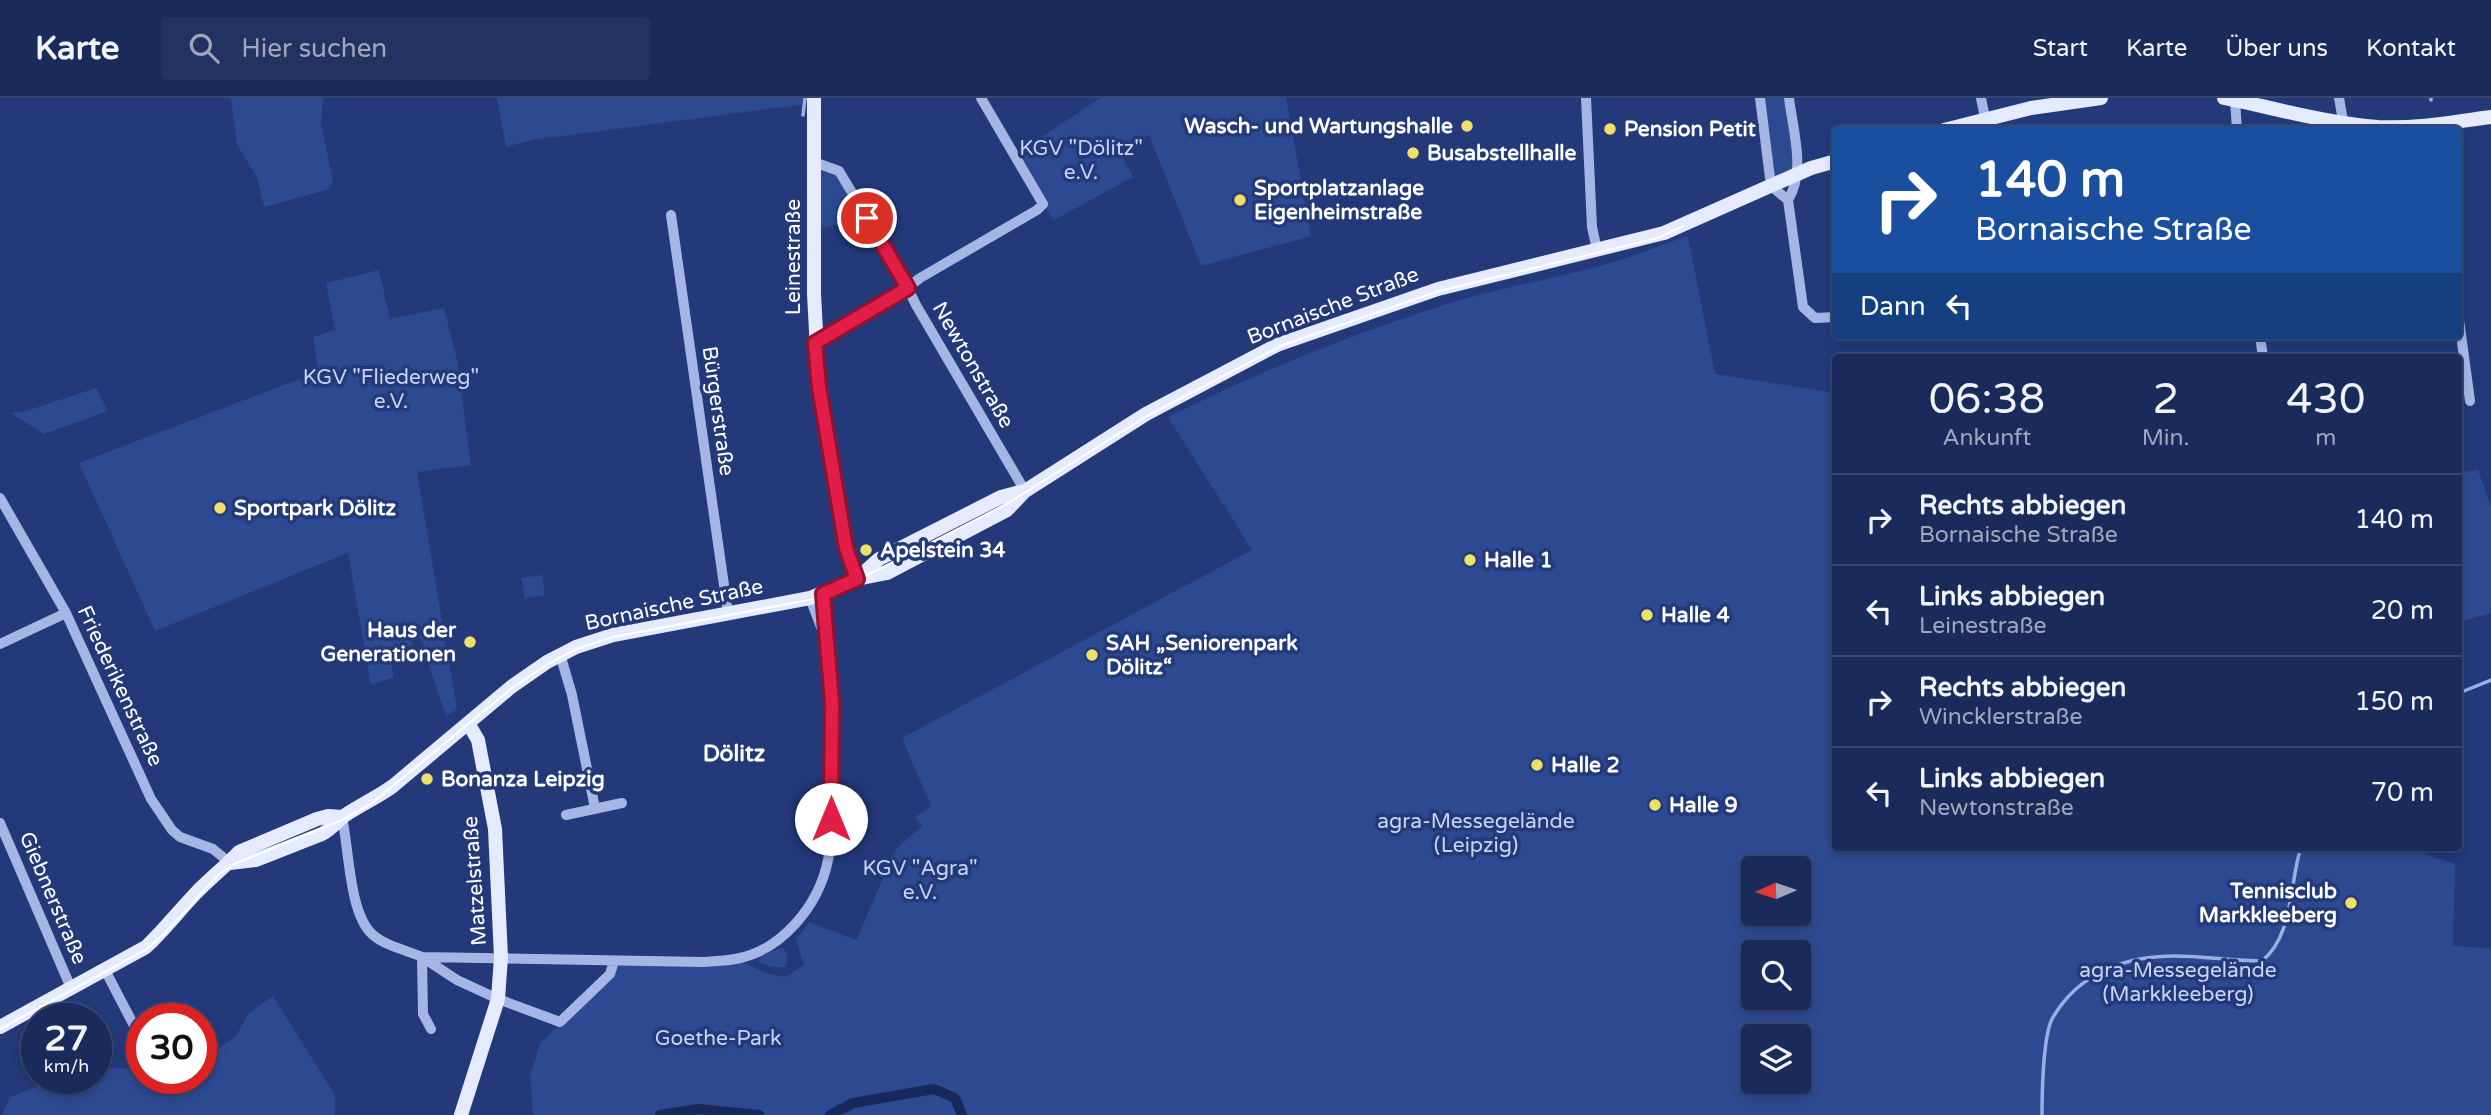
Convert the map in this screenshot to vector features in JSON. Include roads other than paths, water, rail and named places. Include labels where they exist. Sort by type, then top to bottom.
[{"type":"main road","name":"Leinestraße","points":[[814,98],[815,343],[819,387],[846,548],[857,579]]},
{"type":"main road","points":[[1958,126],[2031,108],[2101,98]]},
{"type":"main road","points":[[2229,99],[2375,126]]},
{"type":"main road","points":[[2442,126],[2491,117]]},
{"type":"main road","name":"Bornaische Straße","points":[[0,1027],[146,947],[239,852],[317,819],[328,816],[342,817],[370,802],[530,673],[560,654],[613,635],[817,596],[857,579],[887,573],[1007,510],[1025,491],[1146,414],[1278,345],[1438,289],[1657,235],[1832,162]]},
{"type":"main road","name":"Matzelstraße","points":[[461,1115],[498,999],[501,957],[495,829],[478,740],[467,723]]},
{"type":"street","points":[[815,343],[1043,204],[981,98]]},
{"type":"street","points":[[1586,98],[1592,227],[1597,250]]},
{"type":"street","points":[[1760,98],[1771,186],[1788,201]]},
{"type":"street","points":[[1789,98],[1798,175],[1788,201],[1803,307],[1815,318],[1832,317]]},
{"type":"street","points":[[1981,98],[1985,118]]},
{"type":"street","points":[[2339,98],[2343,121]]},
{"type":"street","points":[[2229,99],[2236,126]]},
{"type":"street","name":"Newtonstraße","points":[[814,162],[839,171],[1025,491]]},
{"type":"street","name":"Bürgerstraße","points":[[671,215],[728,613]]},
{"type":"street","points":[[2462,340],[2470,401]]},
{"type":"street","name":"Friederikenstraße","points":[[0,498],[66,613],[151,799],[172,830],[213,849],[230,863]]},
{"type":"street","points":[[422,957],[704,962],[736,959],[757,953],[788,932],[812,902],[828,862],[831,836],[832,702],[829,643],[817,596]]},
{"type":"street","points":[[0,644],[66,613]]},
{"type":"street","points":[[560,654],[572,695],[595,808]]},
{"type":"street","points":[[566,815],[622,803]]},
{"type":"street","points":[[342,817],[362,920],[371,933],[383,942],[422,957],[457,980],[498,999],[560,1023],[610,974],[614,961]]},
{"type":"street","name":"Giebnerstraße","points":[[0,823],[71,988]]},
{"type":"street","points":[[422,957],[423,1014],[431,1029]]},
{"type":"street","points":[[105,970],[126,1010]]},
{"type":"waterway","points":[[803,115],[805,98]]},
{"type":"waterway","points":[[2462,692],[2491,680]]},
{"type":"waterway","points":[[2042,1115],[2049,1027],[2063,1003],[2075,990],[2104,970],[2138,959],[2175,956],[2262,961],[2280,937],[2285,923],[2300,851]]},
{"type":"waterway","points":[[830,1115],[853,1103],[934,1089],[955,1098],[962,1115]]},
{"type":"waterway","points":[[660,1115],[698,1109],[759,1115]]},
{"type":"tram line","points":[[0,1029],[147,949],[218,875],[234,864],[340,821],[371,804],[512,688],[576,649],[613,637],[824,597],[1005,505],[1147,416],[1283,345],[1439,291],[1658,238],[1683,226]]},
{"type":"place","name":"Wasch- und Wartungshalle","points":[[1467,126]]},
{"type":"place","name":"Pension Petit","points":[[1610,129]]},
{"type":"place","name":"Busabstellhalle","points":[[1413,153]]},
{"type":"place","name":"Sportplatzanlage Eigenheimstraße","points":[[1240,200]]},
{"type":"place","name":"Sportpark Dölitz","points":[[220,508]]},
{"type":"place","name":"Apelstein 34","points":[[866,550]]},
{"type":"place","name":"Halle 1","points":[[1470,560]]},
{"type":"place","name":"Halle 4","points":[[1647,615]]},
{"type":"place","name":"Haus der Generationen","points":[[470,642]]},
{"type":"place","name":"SAH „Seniorenpark Dölitz“","points":[[1092,655]]},
{"type":"place","name":"Halle 2","points":[[1537,765]]},
{"type":"place","name":"Bonanza Leipzig","points":[[427,779]]},
{"type":"place","name":"Halle 9","points":[[1655,805]]},
{"type":"place","name":"Tennisclub Markkleeberg","points":[[2351,903]]},
{"type":"district","name":"Dölitz","points":[[734,754]]},
{"type":"park label","name":"KGV \"Dölitz\" e.V.","points":[[1081,160]]},
{"type":"park label","name":"KGV \"Fliederweg\" e.V.","points":[[391,389]]},
{"type":"park label","name":"agra-Messegelände (Leipzig)","points":[[1476,833]]},
{"type":"park label","name":"KGV \"Agra\" e.V.","points":[[920,880]]},
{"type":"park label","name":"agra-Messegelände (Markkleeberg)","points":[[2178,982]]},
{"type":"park label","name":"Goethe-Park","points":[[718,1038]]}]
